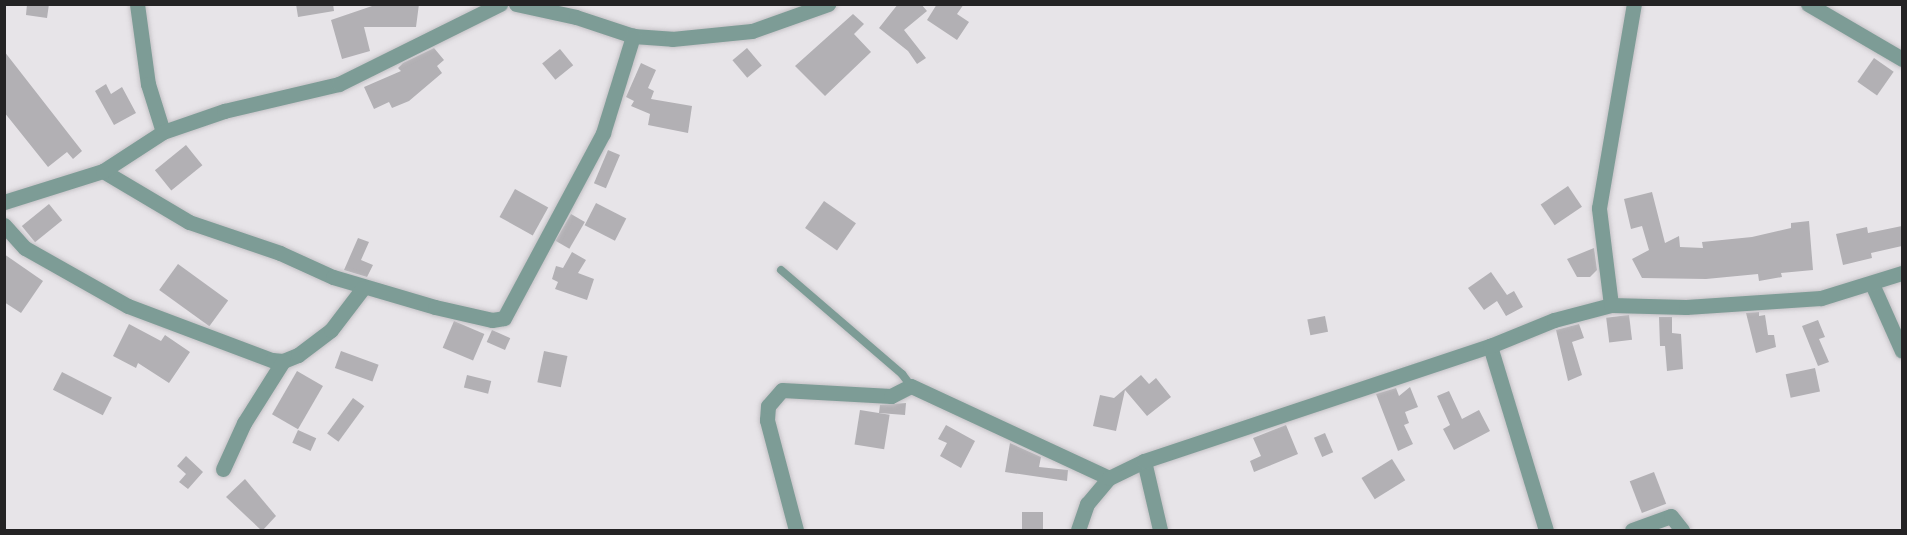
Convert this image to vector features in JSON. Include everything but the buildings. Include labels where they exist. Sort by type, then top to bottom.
[{"type":"street","points":[[4,202],[103,171],[163,132],[224,111],[339,84],[500,4]]},
{"type":"street","points":[[516,4],[576,16],[633,36],[672,39],[752,31],[828,4]]},
{"type":"street","points":[[1611,305],[1599,208],[1634,4]]},
{"type":"street","points":[[1808,4],[1902,59]]},
{"type":"street","points":[[138,5],[148,84],[163,132]]},
{"type":"street","points":[[103,171],[189,222],[280,253],[363,288],[492,320],[504,318],[603,133],[633,36]]},
{"type":"street","points":[[4,225],[25,248],[128,306],[283,361]]},
{"type":"street","points":[[1078,531],[1087,504],[1109,478],[1144,460],[1490,346],[1554,320],[1611,305],[1686,307],[1821,298],[1902,273]]},
{"type":"street","points":[[1872,284],[1902,351]]},
{"type":"street","points":[[223,470],[244,423],[283,361],[332,330],[363,288]]},
{"type":"street","points":[[1490,346],[1546,531]]},
{"type":"street","points":[[796,531],[767,420],[771,400],[782,390],[891,396],[910,386],[1109,478]]},
{"type":"street","points":[[1144,460],[1160,531]]},
{"type":"street","points":[[1632,531],[1671,516],[1682,531]]},
{"type":"lane","points":[[781,270],[902,374],[910,386]]}]
